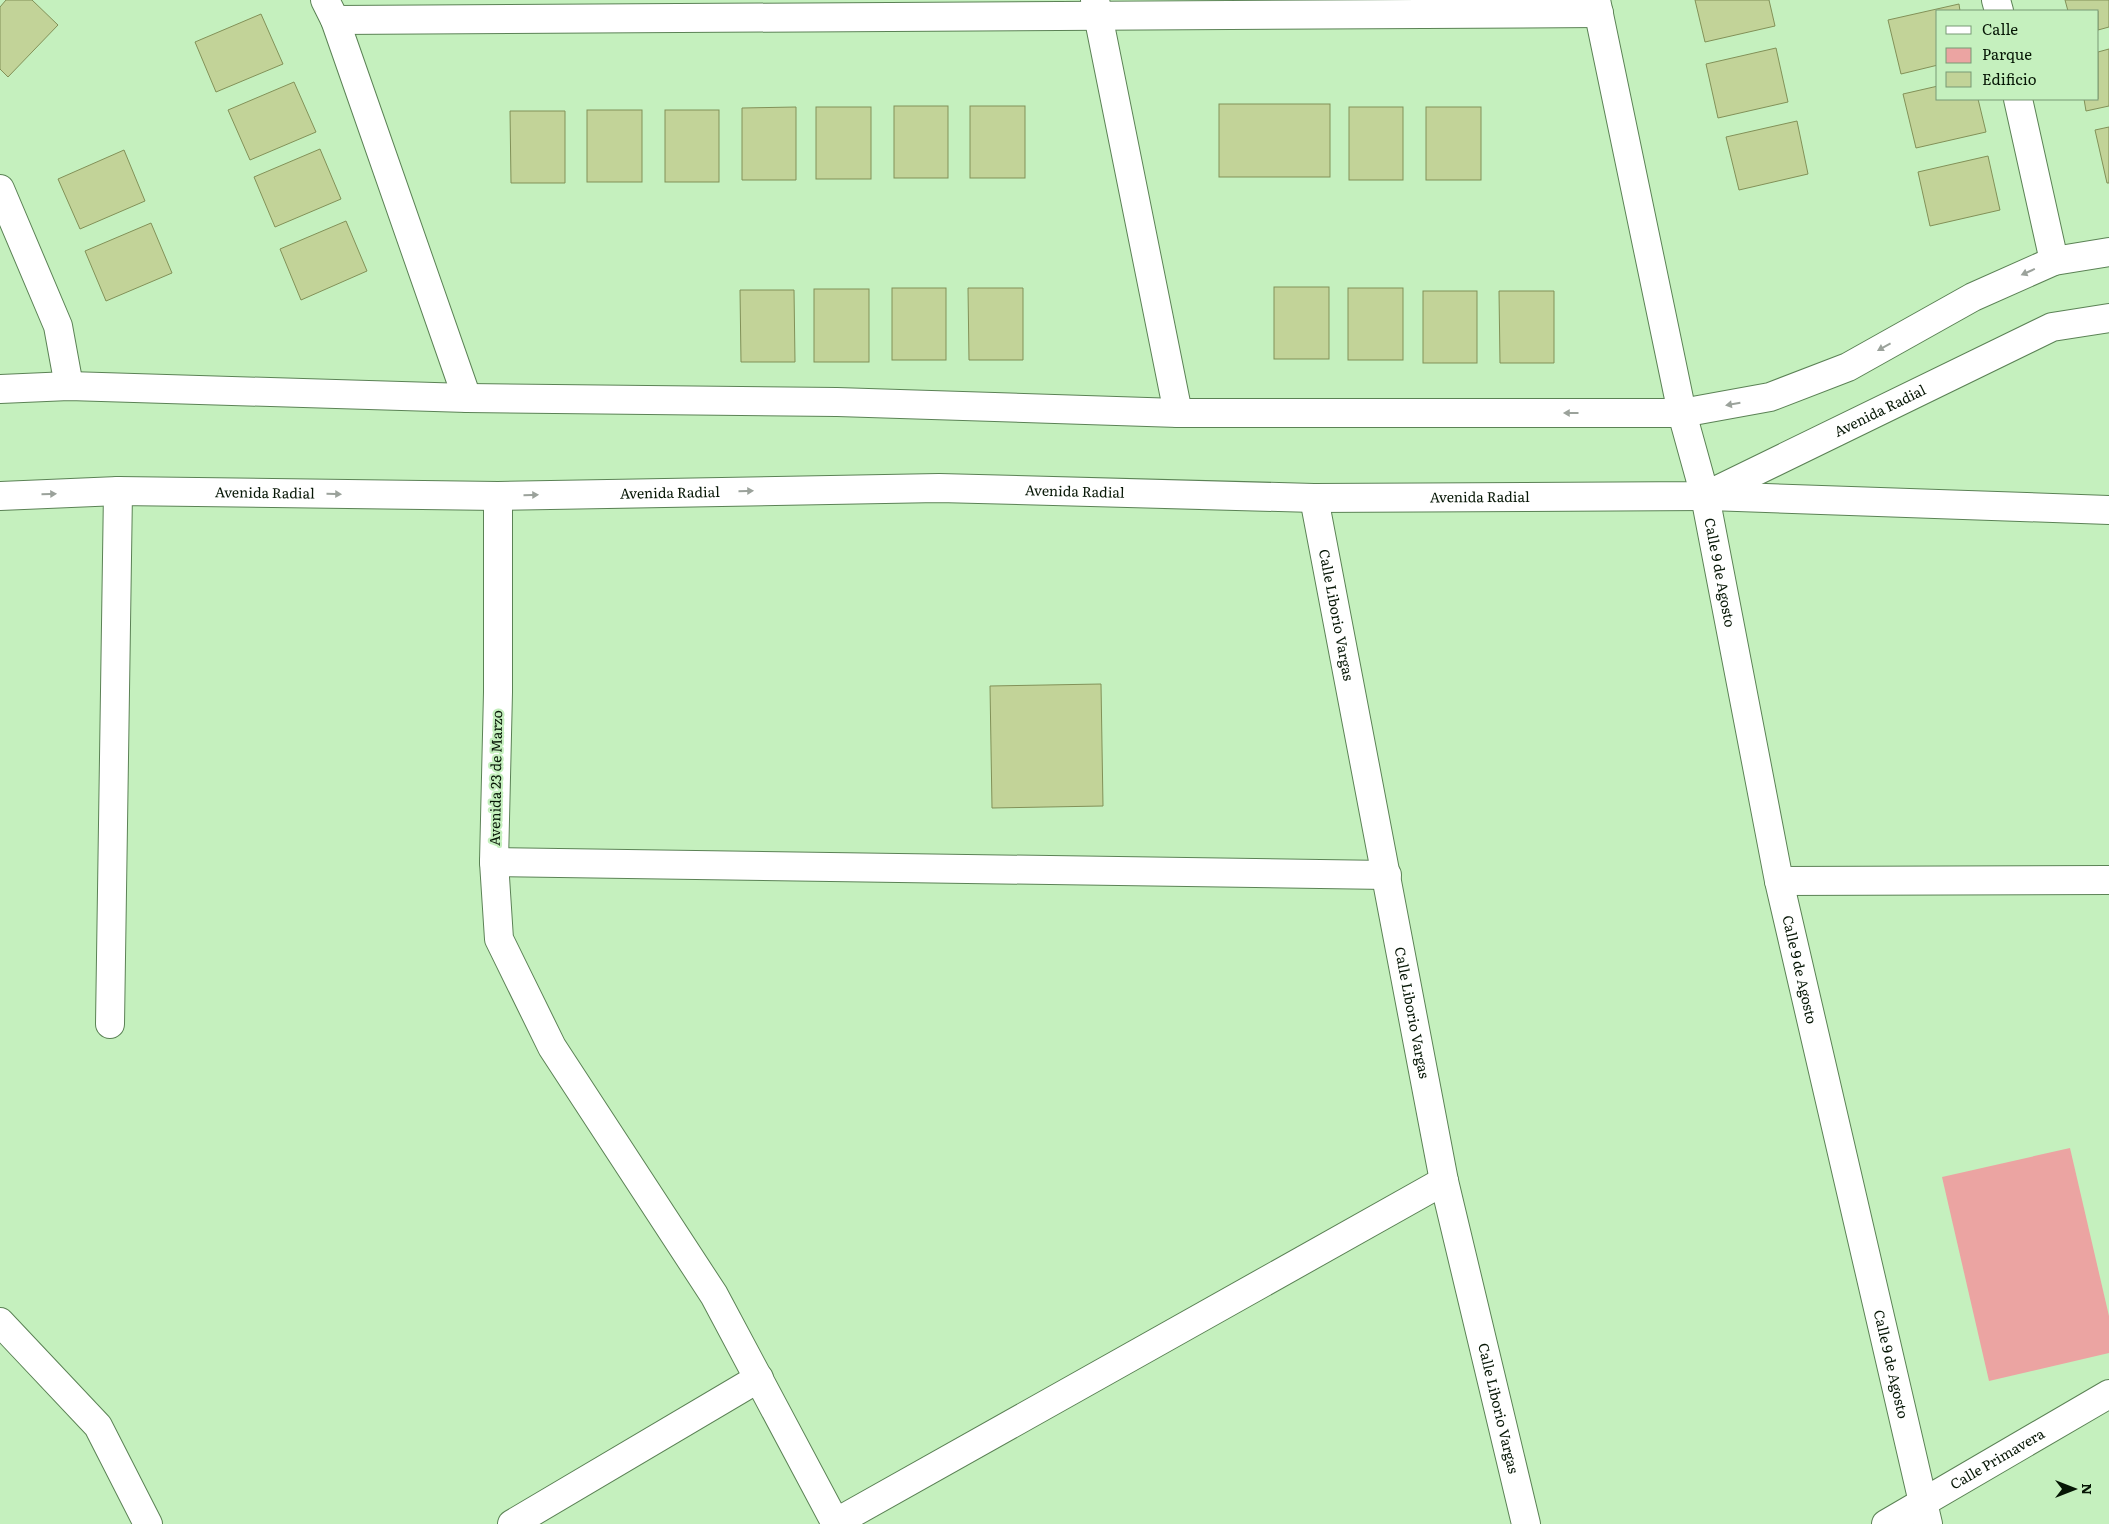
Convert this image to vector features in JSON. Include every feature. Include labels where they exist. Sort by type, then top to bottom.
[{"type":"street","points":[[468,398],[330,10],[1598,6]]},
{"type":"street","name":"Calle 9 de Agosto","points":[[1598,6],[1682,413],[1705,496],[1779,881],[1925,1514]]},
{"type":"street","points":[[1096,7],[1178,413]]},
{"type":"street","points":[[2018,100],[2054,261]]},
{"type":"street","points":[[0,188],[58,326],[69,386]]},
{"type":"street","points":[[0,389],[69,386],[468,398],[837,402],[1178,413],[1682,413],[1770,397],[1848,367],[1973,297],[2054,261],[2109,252]]},
{"type":"street","name":"Avenida Radial","points":[[0,496],[118,491],[498,496],[938,488],[1314,498],[1705,496],[2052,326],[2109,318]]},
{"type":"street","points":[[110,1024],[118,491]]},
{"type":"street","name":"Avenida 23 de Marzo","points":[[498,496],[498,692],[494,862],[499,939],[552,1047],[714,1295],[836,1523]]},
{"type":"street","points":[[1705,496],[2109,510]]},
{"type":"street","name":"Calle Liborio Vargas","points":[[1314,498],[1444,1181],[1526,1524]]},
{"type":"street","points":[[494,862],[1387,875]]},
{"type":"street","points":[[1779,881],[2109,880]]},
{"type":"street","points":[[836,1523],[1444,1181]]},
{"type":"street","points":[[0,1322],[98,1426],[148,1524]]},
{"type":"street","points":[[512,1524],[758,1378]]},
{"type":"street","name":"Calle Primavera","points":[[1886,1524],[1925,1514],[2109,1394]]},
{"type":"green space","points":[[2070,1148],[2109,1316],[2109,1353],[1989,1381],[1942,1177]]},
{"type":"building","points":[[6,0],[32,0],[58,25],[8,77],[0,69],[0,7]]},
{"type":"building","points":[[1695,0],[1769,0],[1775,26],[1705,42]]},
{"type":"building","points":[[2065,0],[2109,0],[2109,27],[2099,30],[2099,10],[2068,10]]},
{"type":"building","points":[[1959,4],[1960,10],[1936,10],[1936,65],[1901,74],[1888,20]]},
{"type":"building","points":[[261,14],[283,64],[216,92],[195,42]]},
{"type":"building","points":[[1776,48],[1788,102],[1718,118],[1706,64]]},
{"type":"building","points":[[2109,49],[2109,106],[2086,111],[2084,100],[2099,100],[2099,52]]},
{"type":"building","points":[[294,82],[316,132],[250,160],[228,110]]},
{"type":"building","points":[[1936,86],[1936,100],[1978,100],[1986,132],[1916,148],[1903,94]]},
{"type":"building","points":[[1219,104],[1330,104],[1330,177],[1219,177]]},
{"type":"building","points":[[894,106],[948,106],[948,178],[894,178]]},
{"type":"building","points":[[970,106],[1025,106],[1025,178],[970,178]]},
{"type":"building","points":[[796,107],[796,180],[742,180],[742,108]]},
{"type":"building","points":[[816,107],[871,107],[871,179],[816,179]]},
{"type":"building","points":[[1349,107],[1403,107],[1403,180],[1349,180]]},
{"type":"building","points":[[1426,107],[1481,107],[1481,180],[1426,180]]},
{"type":"building","points":[[587,110],[642,110],[642,182],[587,182]]},
{"type":"building","points":[[665,110],[719,110],[719,182],[665,182]]},
{"type":"building","points":[[510,111],[565,111],[565,183],[511,183]]},
{"type":"building","points":[[1797,121],[1808,174],[1739,190],[1726,137]]},
{"type":"building","points":[[2109,127],[2109,183],[2107,183],[2095,130]]},
{"type":"building","points":[[320,149],[341,199],[275,227],[254,177]]},
{"type":"building","points":[[124,150],[145,201],[80,229],[58,179]]},
{"type":"building","points":[[1988,156],[2000,210],[1930,226],[1918,172]]},
{"type":"building","points":[[346,221],[367,271],[301,300],[280,249]]},
{"type":"building","points":[[151,223],[172,273],[106,301],[85,251]]},
{"type":"building","points":[[1274,287],[1329,287],[1329,359],[1274,359]]},
{"type":"building","points":[[892,288],[946,288],[946,360],[892,360]]},
{"type":"building","points":[[968,288],[1023,288],[1023,360],[969,360]]},
{"type":"building","points":[[1348,288],[1403,288],[1403,360],[1348,360]]},
{"type":"building","points":[[814,289],[869,289],[869,362],[814,362]]},
{"type":"building","points":[[740,290],[794,290],[795,362],[741,362]]},
{"type":"building","points":[[1423,291],[1477,291],[1477,363],[1423,363]]},
{"type":"building","points":[[1499,291],[1554,291],[1554,363],[1500,363]]},
{"type":"building","points":[[1101,684],[1103,806],[992,808],[990,686]]}]
